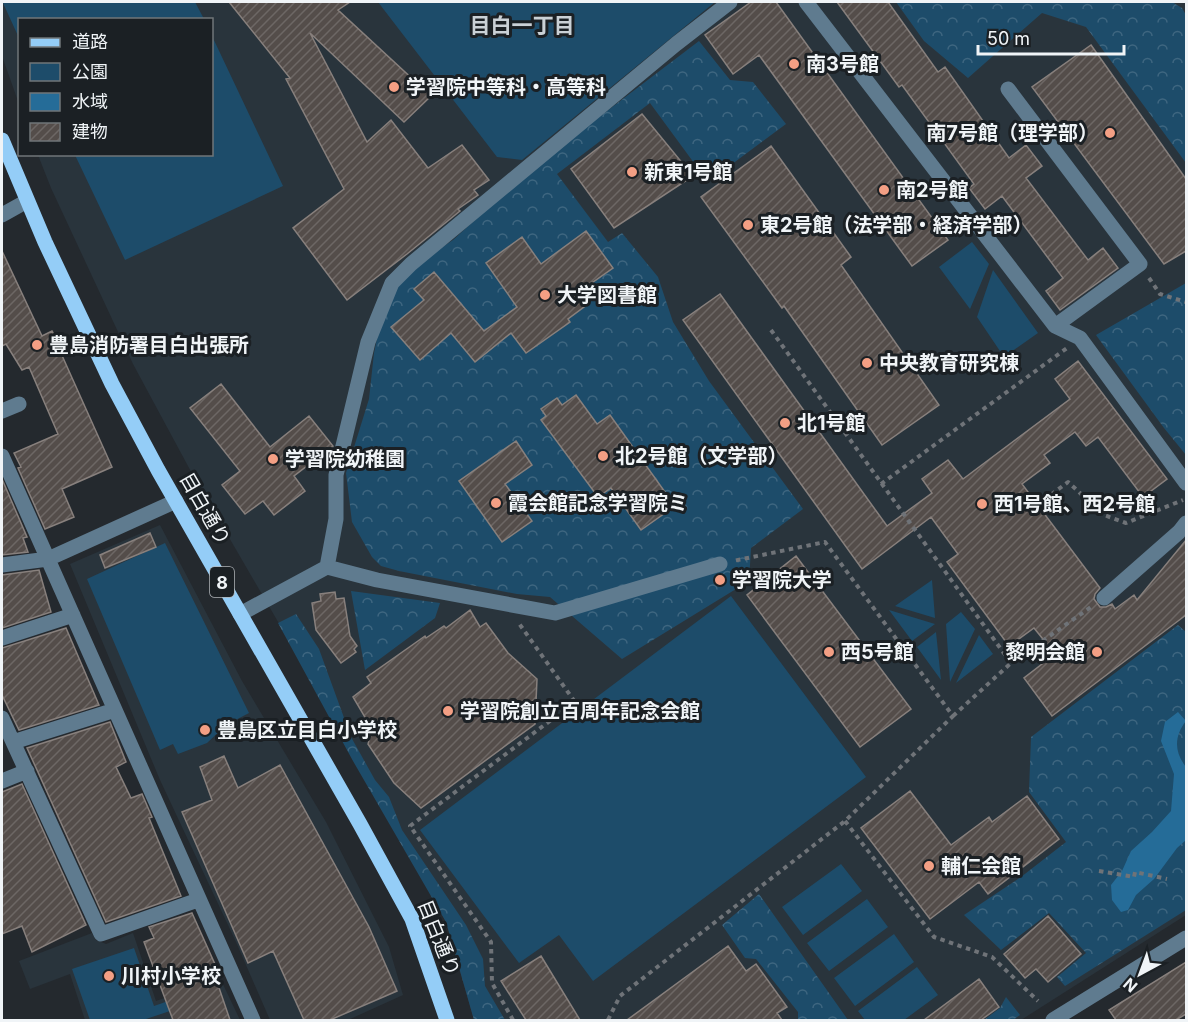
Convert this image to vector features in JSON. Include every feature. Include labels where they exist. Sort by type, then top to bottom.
[{"type":"main road","name":"目白通り","points":[[2,140],[27,201],[112,384],[412,919],[447,1020]]},
{"type":"street","points":[[327,567],[336,519],[336,475],[368,342],[392,283],[411,264],[639,74],[730,2]]},
{"type":"street","points":[[806,2],[1055,326],[1080,338],[1186,483]]},
{"type":"street","points":[[1008,89],[1140,264],[1055,326]]},
{"type":"street","points":[[2,215],[27,201]]},
{"type":"street","points":[[2,411],[19,404]]},
{"type":"street","points":[[2,456],[253,1020]]},
{"type":"street","points":[[2,565],[48,559],[176,501]]},
{"type":"street","points":[[1104,598],[1179,532],[1186,523]]},
{"type":"street","points":[[240,614],[327,567],[377,580],[555,613],[720,564]]},
{"type":"street","points":[[2,638],[73,615]]},
{"type":"street","points":[[13,742],[115,710]]},
{"type":"street","points":[[2,717],[100,934],[198,900]]},
{"type":"street","points":[[2,781],[27,771]]},
{"type":"street","points":[[1053,1020],[1186,938]]},
{"type":"path","points":[[1140,264],[1160,294],[1186,302]]},
{"type":"path","points":[[771,330],[1011,663]]},
{"type":"path","points":[[881,484],[1080,338]]},
{"type":"path","points":[[1044,500],[1068,482],[1104,515],[1126,523],[1186,498]]},
{"type":"path","points":[[720,564],[825,542],[953,716]]},
{"type":"path","points":[[608,1020],[620,996],[845,821],[1011,663],[1104,598]]},
{"type":"path","points":[[505,604],[575,702],[410,826],[491,942],[492,983],[513,1020]]},
{"type":"path","points":[[845,821],[934,937],[992,957],[1038,1001]]},
{"type":"path","points":[[1099,871],[1134,877],[1135,872],[1167,879]]},
{"type":"shaded area","name":"学習院大学","points":[[2,2],[1186,2],[1186,915],[1021,1020],[474,1020],[446,922],[313,682],[195,479],[133,364],[38,156],[213,156],[213,18],[18,18],[18,101],[2,56]]},
{"type":"shaded area","name":"豊島区立目白小学校","points":[[160,525],[242,681],[326,822],[389,947],[403,995],[348,1020],[270,1020],[160,780],[70,564]]},
{"type":"shaded area","name":"川村小学校","points":[[92,933],[96,940],[106,944],[133,933],[156,1001],[220,978],[240,1020],[85,1020],[70,974],[30,989],[19,961]]},
{"type":"green space","points":[[195,2],[203,18],[18,18],[18,36],[3,3]]},
{"type":"green space","points":[[378,2],[715,2],[522,160],[497,157]]},
{"type":"green space","points":[[896,2],[1172,2],[1182,8],[1186,15],[1186,163],[1086,27],[1042,13],[968,78],[924,41]]},
{"type":"green space","points":[[213,38],[283,186],[125,260],[75,156],[213,156]]},
{"type":"green space","points":[[699,41],[730,80],[753,82],[786,124],[708,182],[650,103],[557,174],[608,242],[622,233],[658,277],[673,322],[709,381],[803,509],[751,548],[749,581],[622,659],[550,597],[517,594],[381,566],[372,557],[352,522],[346,473],[369,399],[374,353],[383,309],[397,277],[453,240],[532,168]]},
{"type":"green space","points":[[972,242],[989,264],[970,309],[939,267]]},
{"type":"green space","points":[[993,270],[1038,333],[1004,357],[977,317]]},
{"type":"green space","points":[[1186,283],[1186,455],[1096,335]]},
{"type":"green space","points":[[165,543],[249,713],[226,725],[207,743],[178,754],[173,744],[160,750],[87,579]]},
{"type":"green space","points":[[932,580],[935,618],[895,606]]},
{"type":"green space","points":[[351,591],[440,603],[435,618],[365,670]]},
{"type":"green space","points":[[731,596],[866,777],[593,981],[559,935],[519,963],[420,830]]},
{"type":"green space","points":[[889,610],[935,624],[912,641]]},
{"type":"green space","points":[[961,612],[975,629],[950,682],[946,624]]},
{"type":"green space","points":[[296,614],[319,649],[351,737],[375,780],[389,797],[402,830],[466,925],[483,959],[485,986],[505,1020],[474,1020],[446,922],[353,761],[278,623]]},
{"type":"green space","points":[[1178,625],[1186,632],[1186,910],[1065,986],[1057,977],[1086,953],[1049,913],[1001,950],[964,915],[1021,877],[1066,842],[1029,792],[1031,737]]},
{"type":"green space","points":[[936,632],[941,680],[917,647]]},
{"type":"green space","points":[[979,635],[993,654],[956,683]]},
{"type":"green space","points":[[841,864],[862,891],[803,935],[782,907]]},
{"type":"green space","points":[[759,894],[848,1020],[798,1020],[798,1012],[756,959],[745,958],[722,925]]},
{"type":"green space","points":[[867,899],[888,927],[829,971],[807,943]]},
{"type":"green space","points":[[894,934],[914,962],[855,1006],[834,978]]},
{"type":"green space","points":[[134,948],[154,1006],[217,984],[221,994],[143,1020],[90,1020],[72,969]]},
{"type":"green space","points":[[917,967],[938,995],[904,1020],[865,1020],[858,1011]]},
{"type":"green space","points":[[1006,997],[1020,1015],[1013,1020],[984,1020],[1000,1008]]},
{"type":"water","points":[[1178,712],[1186,721],[1179,732],[1177,744],[1179,756],[1186,767],[1186,840],[1177,848],[1154,879],[1136,895],[1128,910],[1121,912],[1112,900],[1111,885],[1122,871],[1131,851],[1171,811],[1174,774],[1161,741],[1165,722]]},
{"type":"building","points":[[229,2],[350,2],[338,10],[431,96],[404,122],[310,33],[367,142],[391,120],[428,168],[462,145],[489,180],[474,190],[478,195],[458,209],[460,211],[347,300],[293,228],[344,189],[286,79],[290,78]]},
{"type":"building","points":[[751,2],[776,2],[948,240],[912,266],[759,55],[733,74],[705,35]]},
{"type":"building","points":[[837,2],[888,2],[938,72],[945,67],[1009,158],[1026,145],[1042,166],[1026,178],[1088,260],[1103,248],[1118,268],[1060,310],[1046,291],[1063,278],[1002,196],[985,209],[969,188],[974,184],[902,85],[899,87]]},
{"type":"building","name":"南7号館（理学部）","points":[[1091,45],[1186,179],[1186,251],[1164,264],[1032,87]]},
{"type":"building","name":"新東1号館","points":[[642,114],[693,176],[614,228],[571,169]]},
{"type":"building","points":[[771,146],[851,257],[841,265],[939,405],[882,445],[784,306],[782,308],[701,197]]},
{"type":"building","name":"大学図書館","points":[[586,231],[613,268],[579,292],[588,304],[568,319],[570,322],[526,353],[511,333],[475,362],[451,333],[420,360],[391,327],[424,300],[414,289],[434,272],[484,331],[517,307],[486,263],[522,237],[541,264]]},
{"type":"building","points":[[2,251],[42,336],[52,331],[63,350],[60,351],[112,467],[62,489],[74,517],[45,529],[18,468],[21,467],[14,453],[58,434],[29,367],[22,370],[6,344],[2,346]]},
{"type":"building","points":[[720,294],[887,526],[932,493],[922,479],[948,460],[963,479],[1070,399],[1055,379],[1078,361],[1167,479],[1143,497],[1098,437],[1086,446],[1075,432],[1044,455],[1050,463],[1022,484],[1100,588],[1094,599],[1100,607],[1112,604],[1115,609],[1134,595],[1137,600],[1186,540],[1186,615],[1052,716],[1024,678],[1055,654],[1034,628],[1009,646],[947,562],[958,554],[931,517],[862,569],[683,320]]},
{"type":"building","name":"学習院幼稚園","points":[[221,384],[270,447],[309,416],[333,446],[294,476],[305,491],[274,515],[263,501],[245,514],[222,485],[240,471],[190,408]]},
{"type":"building","name":"北2号館（文学部）","points":[[576,395],[597,424],[610,415],[675,506],[641,530],[611,488],[598,497],[541,420],[546,416],[541,409],[557,398],[562,405]]},
{"type":"building","name":"霞会館記念学習院ミ","points":[[516,441],[532,465],[505,484],[532,521],[502,542],[459,481]]},
{"type":"building","points":[[2,479],[27,537],[23,538],[28,552],[2,555]]},
{"type":"building","points":[[150,533],[156,547],[105,568],[100,555]]},
{"type":"building","name":"西5号館","points":[[796,556],[911,709],[860,747],[747,595]]},
{"type":"building","points":[[39,570],[51,612],[2,628],[2,575]]},
{"type":"building","points":[[335,592],[336,599],[344,598],[350,636],[357,646],[354,649],[356,652],[341,663],[316,630],[312,603],[321,601],[320,594]]},
{"type":"building","name":"学習院創立百周年記念会館","points":[[470,610],[480,627],[486,623],[508,653],[537,679],[535,724],[421,808],[394,783],[368,744],[372,729],[353,697],[371,683],[367,677],[425,636],[426,638],[444,626],[446,628]]},
{"type":"building","points":[[66,628],[99,705],[19,730],[2,695],[2,648]]},
{"type":"building","points":[[110,722],[126,762],[116,767],[131,798],[142,794],[152,817],[149,818],[181,896],[106,922],[27,748]]},
{"type":"building","points":[[224,756],[238,788],[280,765],[369,927],[397,991],[330,1020],[304,1020],[273,951],[248,963],[182,812],[212,800],[200,767]]},
{"type":"building","points":[[22,784],[86,925],[32,952],[22,926],[2,934],[2,792]]},
{"type":"building","points":[[910,791],[951,845],[989,817],[992,822],[1027,796],[1059,839],[988,894],[979,882],[930,919],[861,828]]},
{"type":"building","points":[[192,913],[218,971],[214,973],[230,1020],[173,1020],[144,942],[154,938],[149,927]]},
{"type":"building","points":[[1048,916],[1081,954],[1048,982],[1036,969],[1025,978],[1004,954]]},
{"type":"building","points":[[728,946],[746,971],[756,964],[787,1007],[777,1013],[782,1020],[627,1020]]},
{"type":"building","points":[[541,956],[580,1020],[526,1020],[501,981]]},
{"type":"building","points":[[1186,962],[1186,1014],[1176,1020],[1116,1020],[1109,1010]]},
{"type":"building","points":[[979,979],[999,1007],[981,1020],[924,1020]]},
{"type":"place","name":"南3号館","points":[[794,64]]},
{"type":"place","name":"学習院中等科・高等科","points":[[394,87]]},
{"type":"place","name":"南7号館（理学部）","points":[[1110,133]]},
{"type":"place","name":"新東1号館","points":[[632,172]]},
{"type":"place","name":"南2号館","points":[[884,190]]},
{"type":"place","name":"東2号館（法学部・経済学部）","points":[[748,225]]},
{"type":"place","name":"大学図書館","points":[[545,295]]},
{"type":"place","name":"豊島消防署目白出張所","points":[[37,345]]},
{"type":"place","name":"中央教育研究棟","points":[[867,363]]},
{"type":"place","name":"北1号館","points":[[785,423]]},
{"type":"place","name":"北2号館（文学部）","points":[[603,456]]},
{"type":"place","name":"学習院幼稚園","points":[[273,459]]},
{"type":"place","name":"霞会館記念学習院ミ","points":[[496,503]]},
{"type":"place","name":"西1号館、西2号館","points":[[982,504]]},
{"type":"place","name":"学習院大学","points":[[720,580]]},
{"type":"place","name":"西5号館","points":[[829,652]]},
{"type":"place","name":"黎明会館","points":[[1097,652]]},
{"type":"place","name":"学習院創立百周年記念会館","points":[[448,711]]},
{"type":"place","name":"豊島区立目白小学校","points":[[205,730]]},
{"type":"place","name":"輔仁会館","points":[[929,866]]},
{"type":"place","name":"川村小学校","points":[[109,976]]},
{"type":"district","name":"目白一丁目","points":[[522,25]]}]
